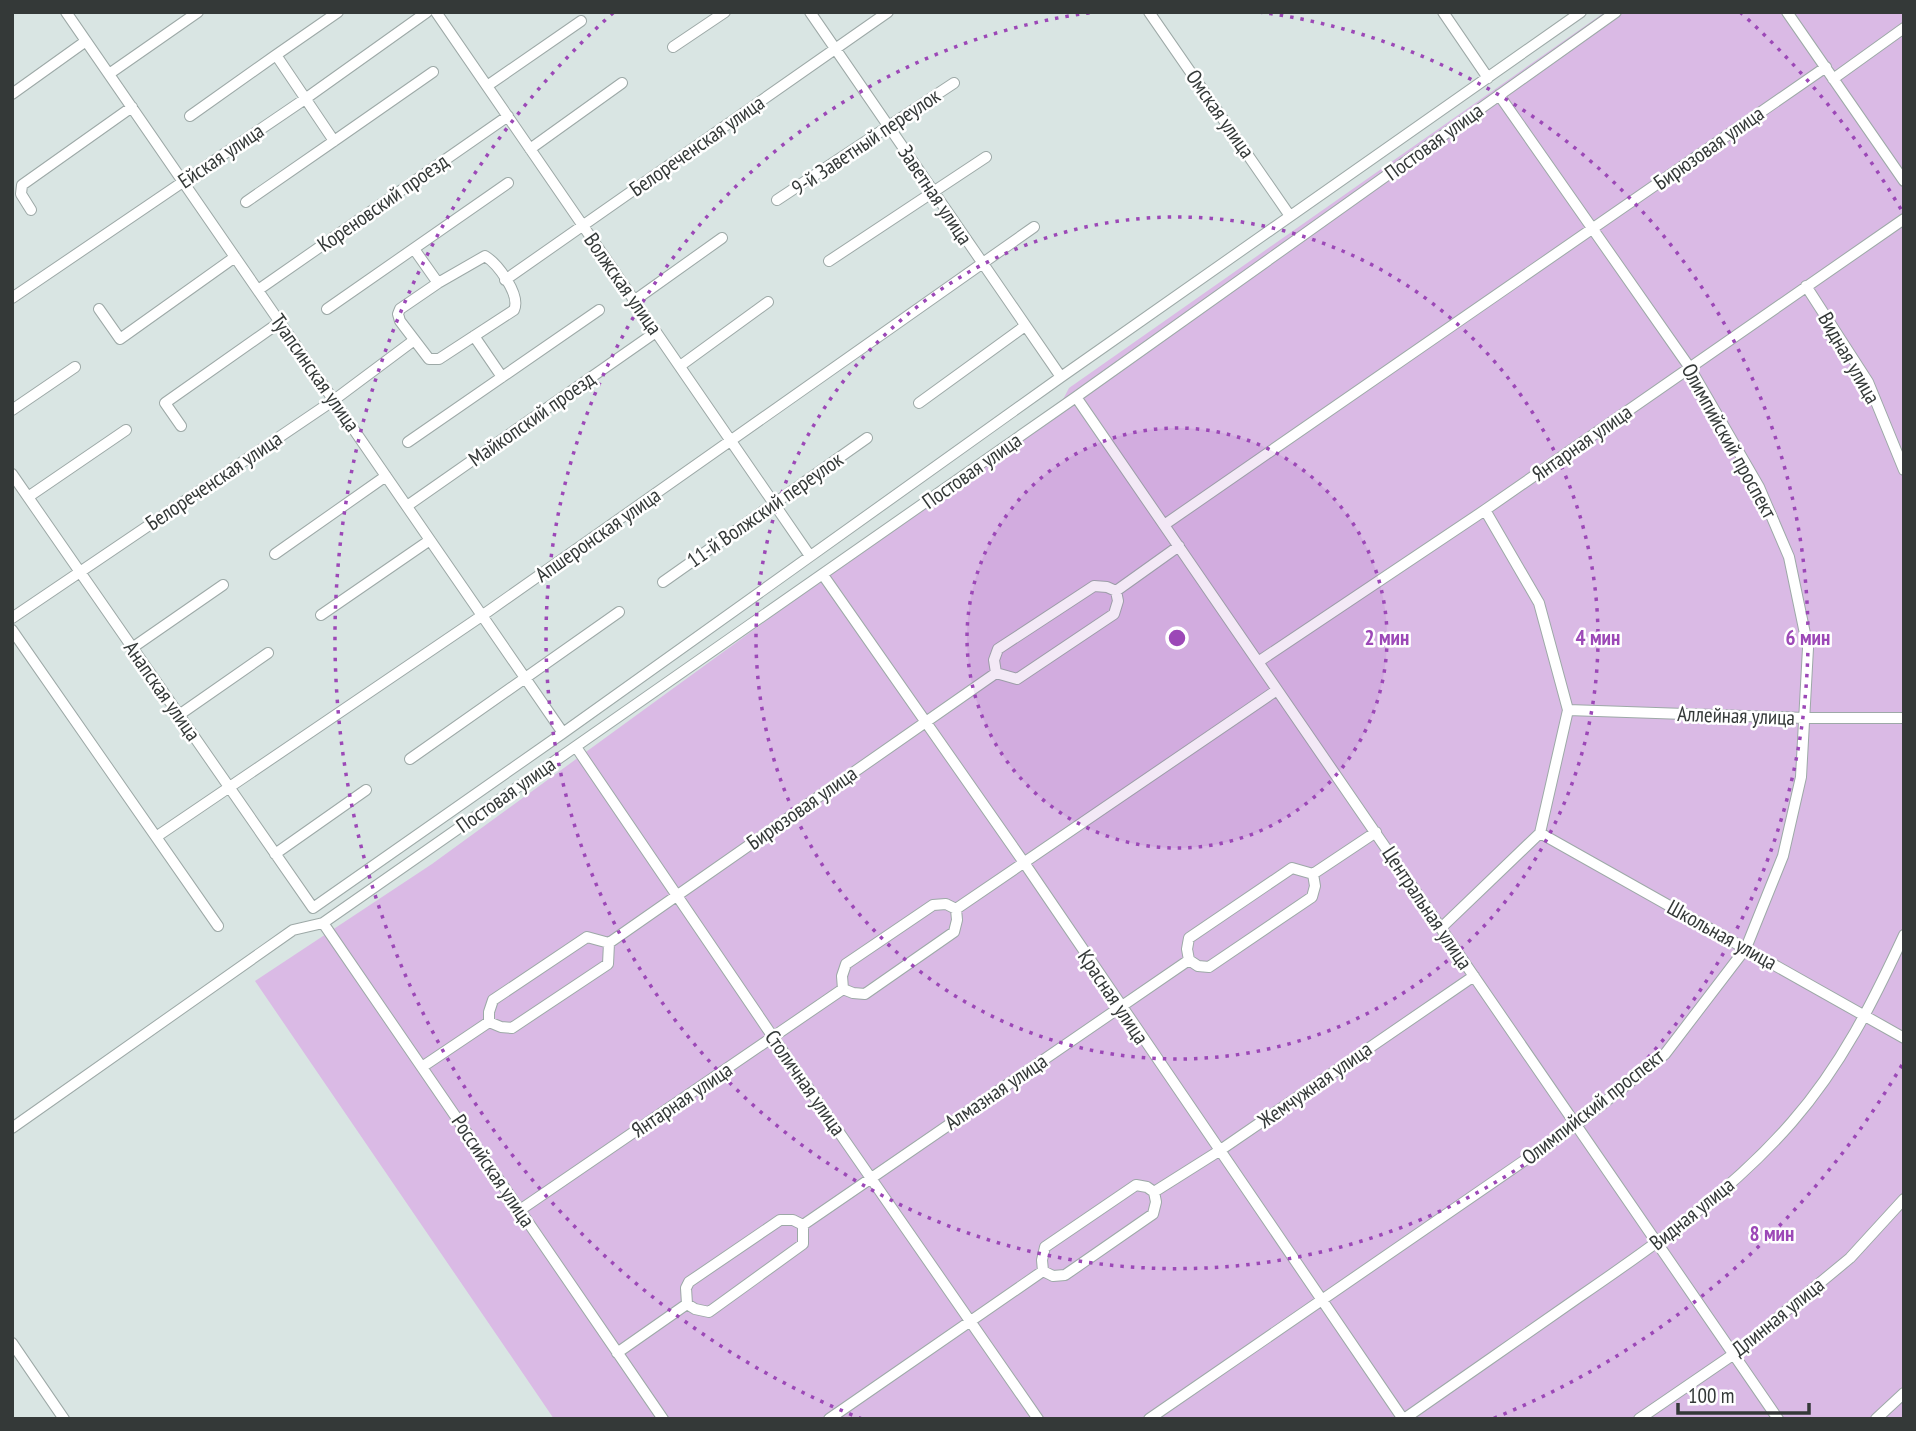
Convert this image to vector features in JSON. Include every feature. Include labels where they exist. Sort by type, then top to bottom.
[{"type":"street","name":"Туапсинская улица","points":[[66,12],[564,733]]},
{"type":"street","points":[[109,74],[198,12]]},
{"type":"street","points":[[190,116],[338,12]]},
{"type":"street","name":"Ейская улица","points":[[12,298],[305,99],[427,12]]},
{"type":"street","name":"Волжская улица","points":[[436,12],[810,556]]},
{"type":"street","points":[[673,47],[724,12]]},
{"type":"street","name":"Заветная улица","points":[[810,12],[1061,377]]},
{"type":"street","name":"Белореченская улица","points":[[505,280],[888,12]]},
{"type":"street","name":"Омская улица","points":[[1149,12],[1290,216]]},
{"type":"street","points":[[1443,12],[1488,78]]},
{"type":"street","name":"Постовая улица","points":[[313,908],[1581,12]]},
{"type":"street","name":"Постовая улица","points":[[12,1128],[293,930],[323,923],[576,747],[1076,397],[1616,12]]},
{"type":"street","points":[[1787,12],[1904,181]]},
{"type":"street","points":[[487,86],[581,21]]},
{"type":"street","points":[[1833,79],[1904,28]]},
{"type":"street","points":[[12,94],[86,41]]},
{"type":"street","points":[[276,55],[334,141]]},
{"type":"street","name":"Бирюзовая улица","points":[[1164,525],[1826,67]]},
{"type":"street","points":[[246,202],[433,72]]},
{"type":"street","points":[[530,149],[622,83]]},
{"type":"street","name":"9-й Заветный переулок","points":[[777,200],[954,83]]},
{"type":"street","name":"Олимпийский проспект","points":[[1149,1419],[1576,1125],[1665,1054],[1746,948],[1783,856],[1801,777],[1808,648],[1789,557],[1759,487],[1690,368],[1499,95]]},
{"type":"street","points":[[31,210],[21,194],[22,185],[132,107]]},
{"type":"street","name":"Кореновский проезд","points":[[258,290],[508,116]]},
{"type":"street","points":[[829,261],[986,157]]},
{"type":"street","points":[[327,309],[508,183]]},
{"type":"street","name":"Янтарная улица","points":[[1258,662],[1485,510],[1904,219]]},
{"type":"street","name":"Апшеронская улица","points":[[156,837],[483,615],[1034,227]]},
{"type":"street","points":[[635,300],[722,238]]},
{"type":"street","points":[[414,249],[438,283]]},
{"type":"street","points":[[485,256],[492,260],[516,296],[517,305],[514,310],[436,360],[426,357],[413,341],[398,314],[400,309],[438,283],[485,256]]},
{"type":"street","points":[[99,309],[120,338],[235,257]]},
{"type":"street","name":"Видная улица","points":[[1806,286],[1868,382],[1904,470]]},
{"type":"street","points":[[680,366],[768,302]]},
{"type":"street","points":[[408,442],[599,310]]},
{"type":"street","points":[[181,426],[165,403],[280,323]]},
{"type":"street","points":[[919,403],[1025,326]]},
{"type":"street","name":"Майкопский проезд","points":[[407,506],[656,332]]},
{"type":"street","points":[[474,336],[502,377]]},
{"type":"street","name":"Белореченская улица","points":[[12,618],[334,400],[413,341]]},
{"type":"street","points":[[12,410],[75,367]]},
{"type":"street","name":"Центральная улица","points":[[1076,397],[1778,1419]]},
{"type":"street","points":[[28,497],[126,430]]},
{"type":"street","name":"11-й Волжский переулок","points":[[663,582],[867,438]]},
{"type":"street","name":"Анапская улица","points":[[12,474],[313,908]]},
{"type":"street","points":[[275,554],[386,476]]},
{"type":"street","points":[[1441,928],[1541,833],[1567,710],[1539,603],[1485,510]]},
{"type":"street","points":[[321,615],[430,540]]},
{"type":"street","points":[[1116,592],[1178,546]]},
{"type":"street","name":"Красная улица","points":[[823,575],[1403,1419]]},
{"type":"street","points":[[132,648],[223,585]]},
{"type":"street","points":[[1094,586],[1107,587],[1116,592],[1118,601],[1114,614],[1017,679],[996,673],[998,649],[1094,586]]},
{"type":"street","points":[[410,759],[619,612]]},
{"type":"street","points":[[12,629],[218,926]]},
{"type":"street","points":[[178,715],[268,653]]},
{"type":"street","name":"Бирюзовая улица","points":[[609,943],[996,673]]},
{"type":"street","points":[[843,989],[842,976],[846,964],[933,905],[946,904],[956,909],[1277,690]]},
{"type":"street","name":"Аллейная улица","points":[[1567,710],[1804,718],[1904,718]]},
{"type":"street","name":"Столичная улица","points":[[576,747],[1038,1419]]},
{"type":"street","points":[[275,854],[366,790]]},
{"type":"street","points":[[1313,874],[1315,886],[1312,897],[1289,913],[1209,967],[1198,966],[1189,960],[1189,938],[1292,868],[1313,874],[1376,832]]},
{"type":"street","name":"Школьная улица","points":[[1541,833],[1904,1038]]},
{"type":"street","name":"Янтарная улица","points":[[520,1210],[843,989],[864,994],[954,932],[956,909]]},
{"type":"street","name":"Российская улица","points":[[323,923],[663,1419]]},
{"type":"street","name":"Видная улица","points":[[1403,1419],[1657,1243],[1755,1162],[1794,1120],[1832,1070],[1866,1016],[1904,935]]},
{"type":"street","points":[[587,937],[609,943],[608,964],[512,1028],[489,1022],[493,1000],[587,937]]},
{"type":"street","name":"Алмазная улица","points":[[803,1225],[1189,960]]},
{"type":"street","name":"Жемчужная улица","points":[[1043,1270],[1045,1247],[1136,1185],[1147,1187],[1154,1192],[1219,1151],[1474,976]]},
{"type":"street","points":[[422,1067],[489,1022]]},
{"type":"street","points":[[829,1419],[1043,1270],[1053,1276],[1065,1275],[1153,1214],[1156,1202],[1154,1192]]},
{"type":"street","name":"Длинная улица","points":[[1639,1419],[1734,1354],[1850,1258],[1904,1199]]},
{"type":"street","points":[[780,1220],[793,1220],[803,1225],[803,1244],[709,1312],[687,1304],[686,1288],[690,1282],[780,1220]]},
{"type":"street","points":[[617,1353],[687,1304]]},
{"type":"street","points":[[12,1343],[64,1419]]},
{"type":"street","points":[[1877,1419],[1904,1393]]},
{"type":"shaded area","points":[[1605,12],[1904,12],[1904,1419],[554,1419],[255,981],[432,864],[1055,415],[1069,388]]}]
